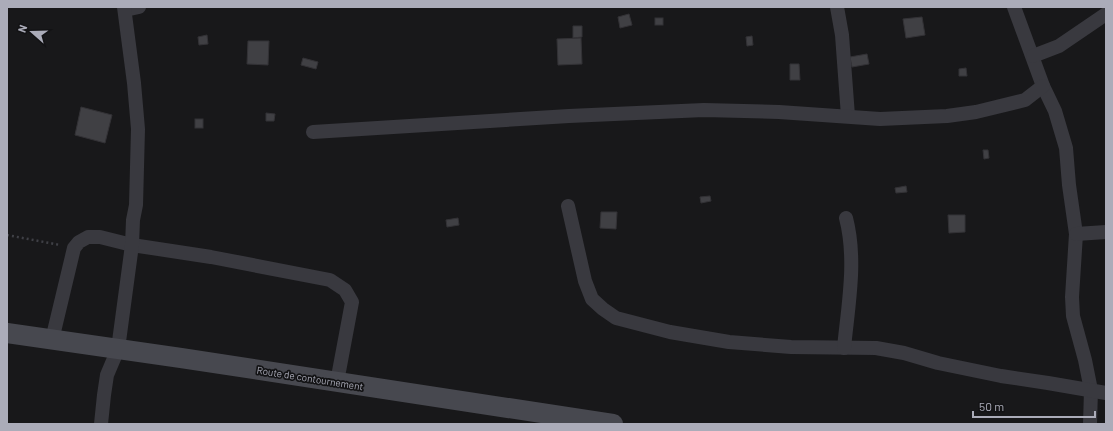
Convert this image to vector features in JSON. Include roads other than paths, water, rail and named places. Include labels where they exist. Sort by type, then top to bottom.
[{"type":"street","points":[[101,424],[107,374],[118,349],[136,204],[138,129],[125,9],[139,7]]},
{"type":"street","points":[[837,7],[842,35],[848,116]]},
{"type":"street","points":[[1014,7],[1055,112],[1066,148],[1069,185],[1076,234],[1072,297],[1073,316],[1085,360],[1091,390],[1090,424]]},
{"type":"street","points":[[1033,56],[1059,46],[1106,14]]},
{"type":"street","points":[[313,132],[569,116],[704,110],[848,116],[880,119],[947,116],[976,112],[1025,100],[1044,86]]},
{"type":"street","points":[[568,206],[585,281],[592,299],[602,309],[616,318],[670,332],[729,342],[790,347],[876,348],[904,353],[938,363],[1001,376],[1048,382],[1106,393]]},
{"type":"street","points":[[844,348],[851,273],[851,242],[846,218]]},
{"type":"street","points":[[1076,234],[1106,232]]},
{"type":"street","points":[[52,340],[74,248],[88,237],[100,237],[132,245],[211,257],[330,280],[345,290],[352,302],[337,382]]},
{"type":"street","name":"Route de contournement","points":[[7,334],[118,349],[613,424]]}]
